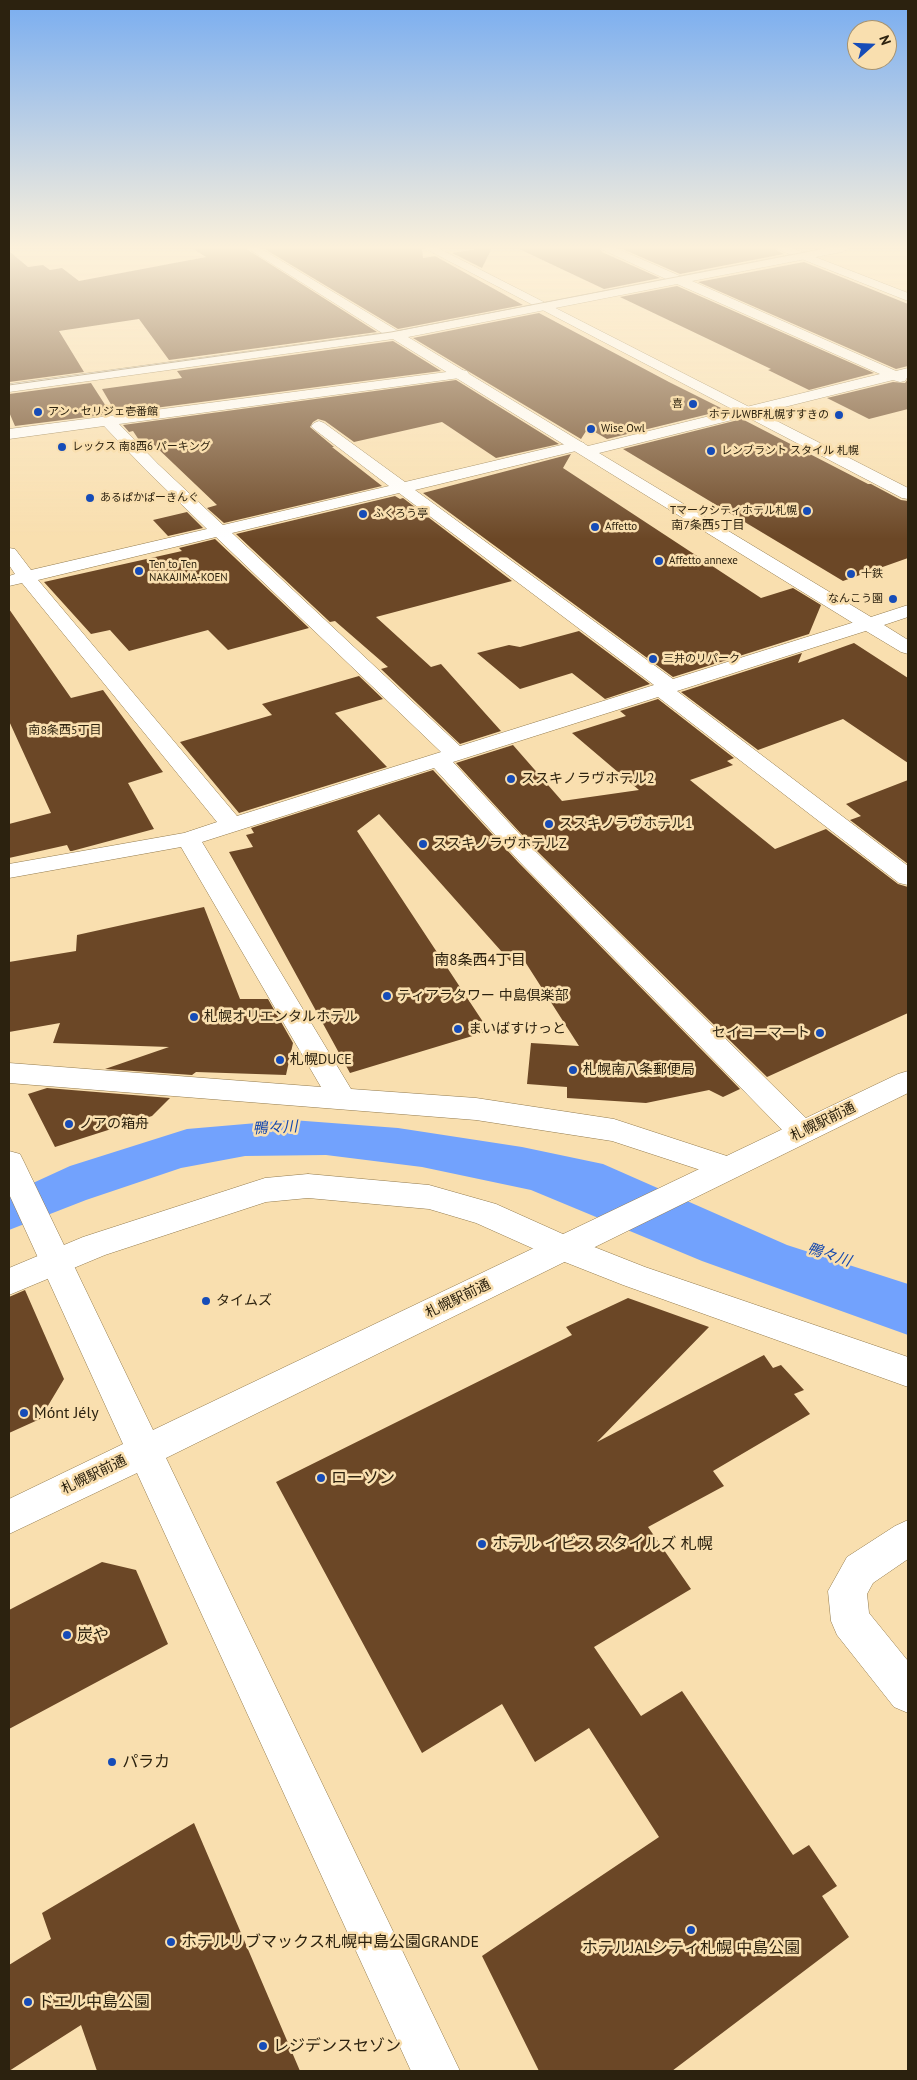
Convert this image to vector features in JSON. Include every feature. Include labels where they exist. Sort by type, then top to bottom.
[{"type":"street","points":[[9,379],[278,345]]},
{"type":"street","points":[[9,388],[296,345]]},
{"type":"street","points":[[414,345],[908,648]]},
{"type":"street","points":[[619,345],[908,494]]},
{"type":"street","points":[[824,345],[908,382]]},
{"type":"street","points":[[18,579],[401,488],[582,449],[908,372]]},
{"type":"street","points":[[9,434],[462,374]]},
{"type":"street","points":[[108,421],[152,467],[220,531],[446,756],[527,856],[802,1132]]},
{"type":"street","points":[[319,426],[666,689],[908,878]]},
{"type":"street","points":[[9,552],[18,579],[232,825]]},
{"type":"street","points":[[9,871],[188,839],[908,611]]},
{"type":"street","points":[[188,839],[343,1100]]},
{"type":"street","points":[[9,1073],[476,1110],[614,1130],[728,1168]]},
{"type":"street","name":"札幌駅前通","points":[[9,1517],[908,1081]]},
{"type":"street","points":[[14,1173],[436,2071]]},
{"type":"street","points":[[9,1282],[94,1246],[266,1190],[308,1186],[429,1197],[485,1213],[563,1248],[634,1276],[908,1372]]},
{"type":"street","points":[[908,1538],[860,1570],[847,1591],[851,1621],[908,1693]]},
{"type":"water","name":"鴨々川","points":[[292,1120],[398,1128],[522,1147],[603,1164],[787,1245],[908,1284],[908,1335],[702,1261],[531,1190],[422,1167],[326,1155],[245,1156],[181,1168],[86,1200],[9,1230],[9,1194],[70,1166],[187,1129]]},
{"type":"building","points":[[9,345],[68,345],[84,372],[9,382]]},
{"type":"building","points":[[158,345],[280,345],[169,360]]},
{"type":"building","points":[[364,345],[400,345],[441,371],[116,413],[102,389],[182,378],[177,371]]},
{"type":"building","points":[[425,345],[599,345],[725,410],[607,439],[588,428],[581,439]]},
{"type":"building","points":[[721,345],[811,345],[874,373],[809,390],[768,370],[771,369]]},
{"type":"building","points":[[842,345],[908,345],[908,366],[896,369]]},
{"type":"building","points":[[908,379],[908,409],[869,419],[827,398],[893,382],[905,383]]},
{"type":"building","points":[[456,380],[559,444],[496,458],[442,422],[354,442],[325,421],[318,419],[310,427],[334,447],[332,447],[382,486],[224,523],[207,508],[217,505],[153,444],[143,446],[133,431],[129,432],[123,425]]},
{"type":"building","points":[[91,383],[111,414],[15,426],[9,412],[9,394]]},
{"type":"building","points":[[742,419],[868,484],[901,500],[908,501],[908,558],[843,581],[623,449]]},
{"type":"building","points":[[571,454],[563,468],[761,598],[793,588],[821,605],[809,634],[673,677],[423,493]]},
{"type":"building","points":[[395,496],[400,499],[403,498],[512,581],[376,617],[431,667],[441,664],[501,731],[460,744],[381,669],[388,667],[335,621],[330,622],[236,534]]},
{"type":"building","points":[[187,512],[203,528],[168,536],[153,520]]},
{"type":"building","points":[[215,539],[309,628],[228,650],[208,630],[129,651],[110,630],[91,634],[44,582],[182,551],[179,548]]},
{"type":"building","points":[[9,609],[71,698],[103,690],[163,772],[128,783],[154,829],[72,851],[70,851],[67,845],[9,858],[9,824],[51,813],[9,721]]},
{"type":"building","points":[[579,631],[650,684],[605,699],[572,673],[520,689],[477,653],[509,645],[520,647]]},
{"type":"building","points":[[854,643],[908,678],[908,763],[843,719],[758,750],[681,692],[802,653],[798,663]]},
{"type":"building","points":[[359,676],[383,699],[335,713],[387,767],[239,813],[180,742],[272,715],[262,704]]},
{"type":"building","points":[[658,699],[734,758],[727,761],[733,765],[690,780],[775,849],[826,829],[898,884],[908,887],[908,1013],[767,1077],[536,850],[456,763],[513,745],[562,801],[639,790],[572,733],[626,716],[620,711]]},
{"type":"building","points":[[433,770],[518,862],[740,1089],[723,1097],[709,1090],[646,1103],[567,1098],[567,1087],[527,1084],[531,1043],[579,1046],[522,957],[510,961],[379,814],[357,831],[489,1031],[350,1073],[229,852],[253,847],[246,835],[254,833],[251,828]]},
{"type":"building","points":[[908,780],[908,864],[850,820],[861,816],[846,804]]},
{"type":"building","points":[[204,907],[240,999],[268,999],[293,1043],[286,1075],[196,1072],[192,1075],[105,1069],[169,1047],[53,1043],[60,1023],[9,1032],[9,962],[76,951],[77,935]]},
{"type":"building","points":[[47,1088],[170,1098],[152,1116],[55,1147],[28,1094]]},
{"type":"building","points":[[25,1290],[64,1379],[40,1419],[9,1433],[9,1297]]},
{"type":"building","points":[[628,1298],[709,1327],[597,1442],[764,1355],[773,1368],[781,1365],[804,1390],[794,1394],[810,1414],[713,1471],[724,1486],[648,1527],[691,1589],[594,1647],[641,1716],[682,1691],[793,1855],[809,1845],[837,1886],[822,1896],[849,1937],[672,2071],[539,2071],[482,1956],[659,1837],[589,1728],[535,1762],[502,1704],[422,1753],[276,1482],[572,1335],[566,1327]]},
{"type":"building","points":[[102,1562],[136,1570],[168,1644],[9,1729],[9,1610]]},
{"type":"building","points":[[194,1823],[300,2071],[97,2071],[81,2025],[9,2071],[9,1965],[51,1939],[42,1913]]},
{"type":"tram line","points":[[9,385],[297,345]]},
{"type":"place","name":"喜","points":[[693,404]]},
{"type":"place","name":"アン・セリジェ壱番館","points":[[38,412]]},
{"type":"place","name":"ホテルWBF札幌すすきの","points":[[839,415]]},
{"type":"place","name":"Wise Owl","points":[[591,429]]},
{"type":"place","name":"レックス 南8西6 パーキング","points":[[62,447]]},
{"type":"place","name":"レンブラント スタイル 札幌","points":[[711,451]]},
{"type":"place","name":"あるぱかぱーきんぐ","points":[[90,498]]},
{"type":"place","name":"Tマークシティホテル札幌","points":[[807,511]]},
{"type":"place","name":"ふくろう亭","points":[[363,514]]},
{"type":"place","name":"Affetto","points":[[595,527]]},
{"type":"place","name":"Affetto annexe","points":[[659,561]]},
{"type":"place","name":"Ten to Ten NAKAJIMA-KOEN","points":[[139,571]]},
{"type":"place","name":"十鉄","points":[[851,574]]},
{"type":"place","name":"なんこう園","points":[[893,599]]},
{"type":"place","name":"三井のリパーク","points":[[653,659]]},
{"type":"place","name":"ススキノラヴホテル2","points":[[511,779]]},
{"type":"place","name":"ススキノラヴホテル1","points":[[549,824]]},
{"type":"place","name":"ススキノラヴホテルZ","points":[[423,844]]},
{"type":"place","name":"ティアラタワー 中島倶楽部","points":[[387,996]]},
{"type":"place","name":"札幌オリエンタルホテル","points":[[194,1017]]},
{"type":"place","name":"まいばすけっと","points":[[458,1029]]},
{"type":"place","name":"セイコーマート","points":[[820,1033]]},
{"type":"place","name":"札幌DUCE","points":[[280,1060]]},
{"type":"place","name":"札幌南八条郵便局","points":[[573,1070]]},
{"type":"place","name":"ノアの箱舟","points":[[69,1124]]},
{"type":"place","name":"タイムズ","points":[[206,1301]]},
{"type":"place","name":"Mónt Jély","points":[[24,1413]]},
{"type":"place","name":"ローソン","points":[[321,1478]]},
{"type":"place","name":"ホテル イビス スタイルズ 札幌","points":[[482,1544]]},
{"type":"place","name":"炭や","points":[[67,1635]]},
{"type":"place","name":"パラカ","points":[[112,1762]]},
{"type":"place","name":"ホテルJALシティ札幌 中島公園","points":[[691,1930]]},
{"type":"place","name":"ホテルリブマックス札幌中島公園GRANDE","points":[[171,1942]]},
{"type":"place","name":"ドエル中島公園","points":[[28,2002]]},
{"type":"place","name":"レジデンスセゾン","points":[[263,2046]]},
{"type":"district","name":"南7条西5丁目","points":[[708,526]]},
{"type":"district","name":"南8条西5丁目","points":[[65,731]]},
{"type":"district","name":"南8条西4丁目","points":[[480,961]]}]
